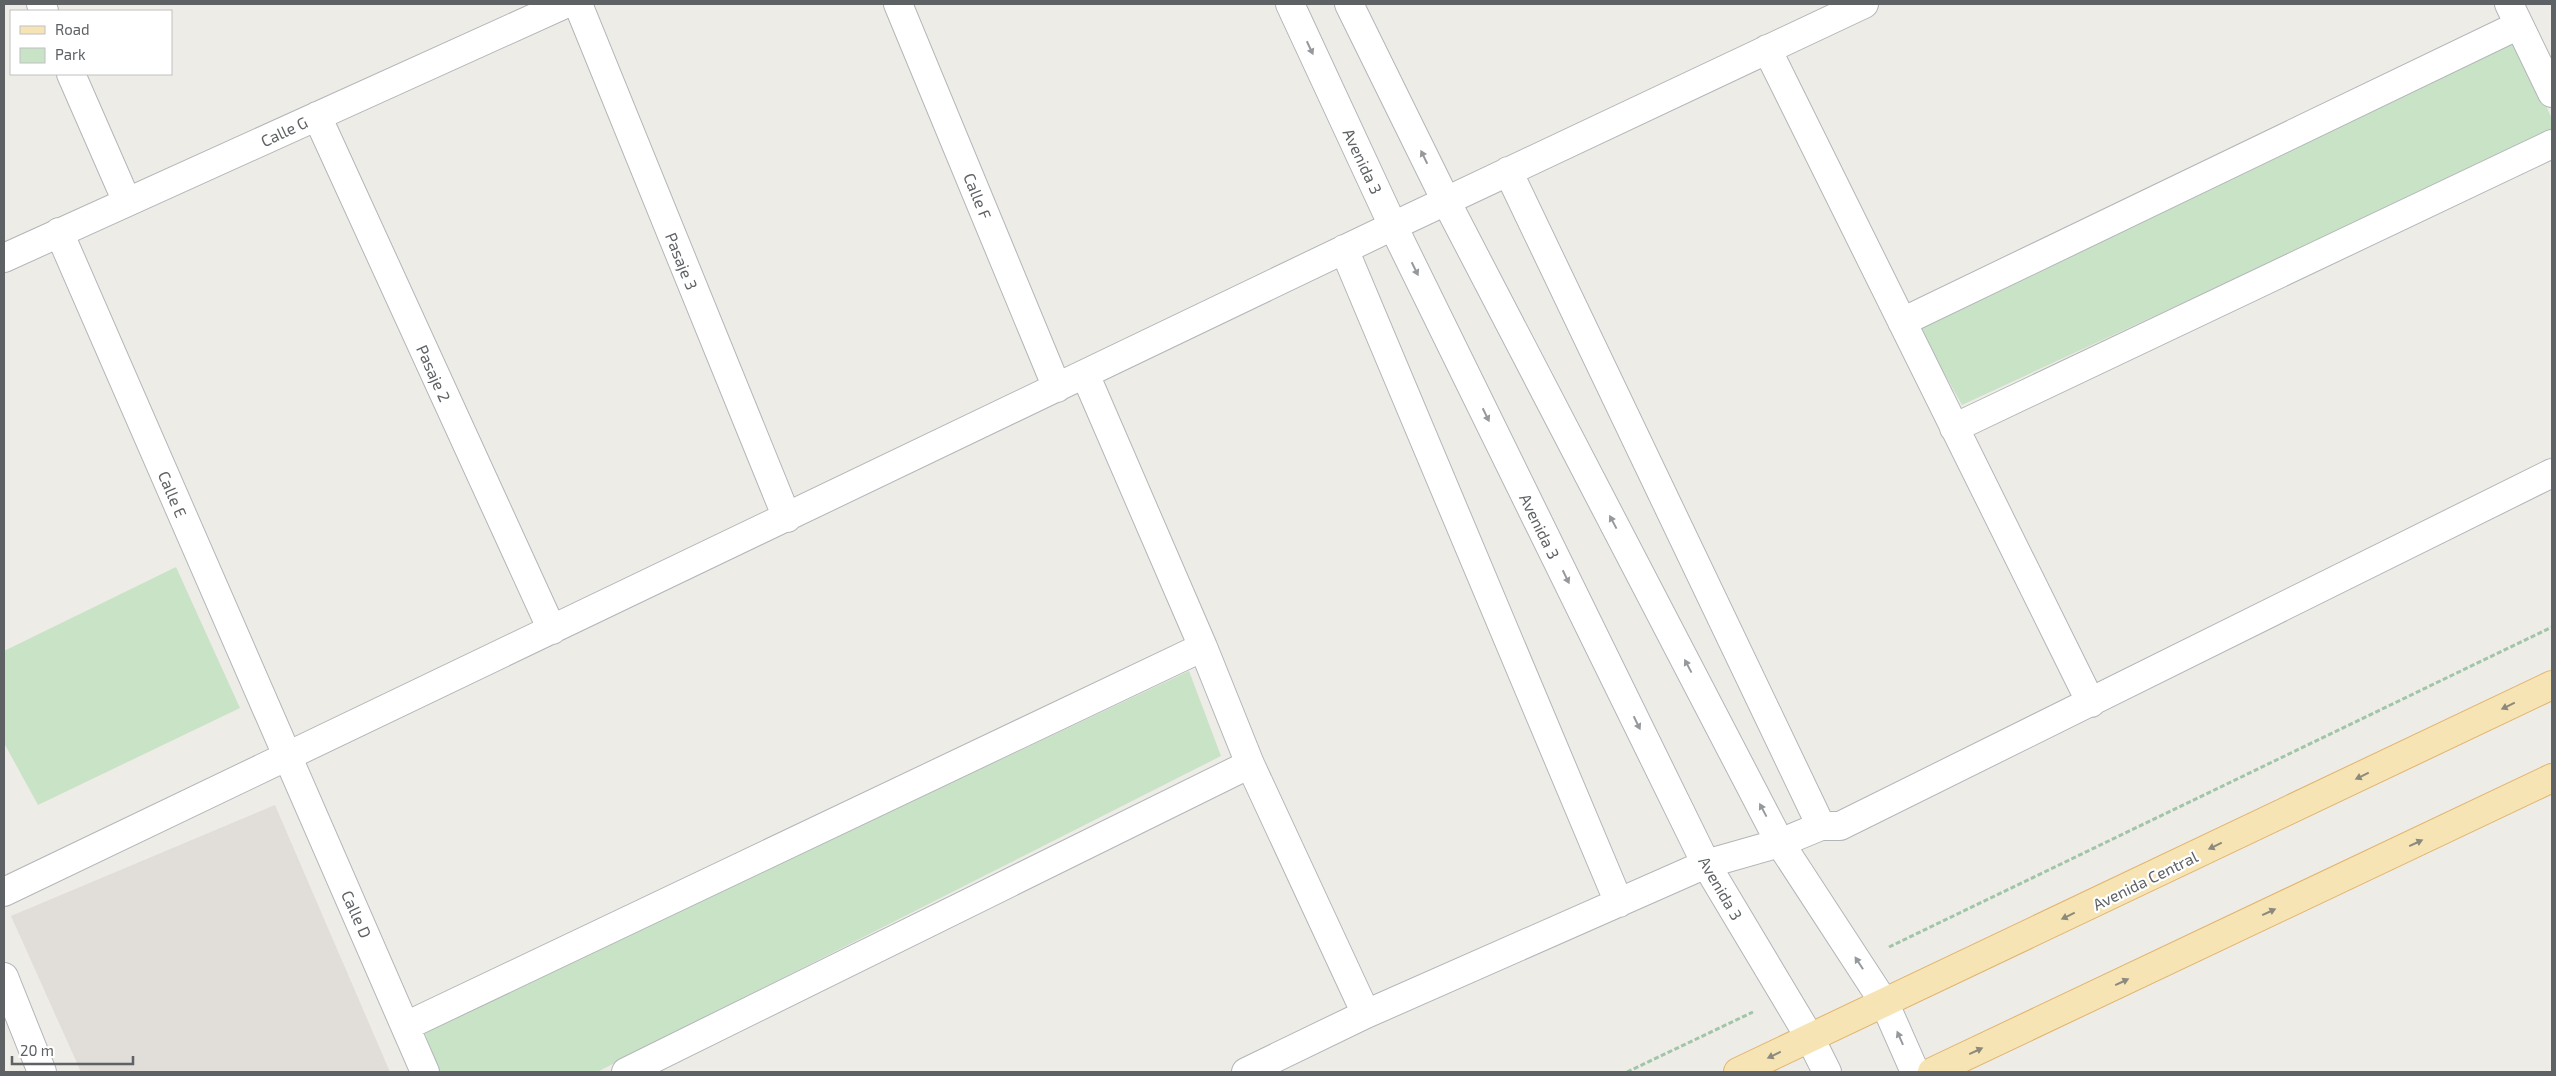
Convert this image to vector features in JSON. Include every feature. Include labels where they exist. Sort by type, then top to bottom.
[{"type":"main road","name":"Avenida Central","points":[[1738,1072],[1885,1004],[2552,685]]},
{"type":"main road","points":[[1932,1072],[2552,778]]},
{"type":"street","name":"Calle G","points":[[4,258],[565,4]]},
{"type":"street","name":"Pasaje 3","points":[[578,4],[787,518]]},
{"type":"street","name":"Calle F","points":[[898,4],[1057,388]]},
{"type":"street","name":"Avenida 3","points":[[1290,4],[1393,226],[1706,864],[1810,1038],[1828,1072]]},
{"type":"street","points":[[1349,4],[1446,201],[1780,843],[1885,1004],[1915,1072]]},
{"type":"street","points":[[4,892],[787,518],[1344,249],[1864,4]]},
{"type":"street","points":[[1902,322],[2514,14],[2552,93]]},
{"type":"street","points":[[1766,49],[2091,703]]},
{"type":"street","points":[[71,75],[127,202]]},
{"type":"street","name":"Pasaje 2","points":[[317,116],[552,630]]},
{"type":"street","points":[[1954,428],[2552,144]]},
{"type":"street","points":[[1508,171],[1821,826]]},
{"type":"street","name":"Calle E","points":[[60,232],[287,756]]},
{"type":"street","points":[[1344,249],[1619,902]]},
{"type":"street","points":[[1085,374],[1203,647],[1250,764],[1366,1014]]},
{"type":"street","points":[[1246,1072],[1366,1014],[1706,864],[1780,843],[1821,826],[1840,826],[2552,474]]},
{"type":"street","points":[[406,1026],[1203,647]]},
{"type":"street","name":"Calle D","points":[[287,756],[425,1072]]},
{"type":"street","points":[[626,1072],[1250,764]]},
{"type":"street","points":[[4,977],[42,1072]]},
{"type":"path","points":[[1858,962],[2552,627]]},
{"type":"path","points":[[1627,1072],[1785,996]]},
{"type":"shaded area","points":[[275,805],[390,1072],[81,1072],[11,916]]},
{"type":"green space","points":[[2514,36],[2552,119],[2552,132],[1962,405],[1918,327]]},
{"type":"green space","points":[[176,567],[240,708],[38,805],[4,743],[4,651]]},
{"type":"green space","points":[[1189,671],[1221,756],[597,1072],[440,1072],[424,1031]]}]
